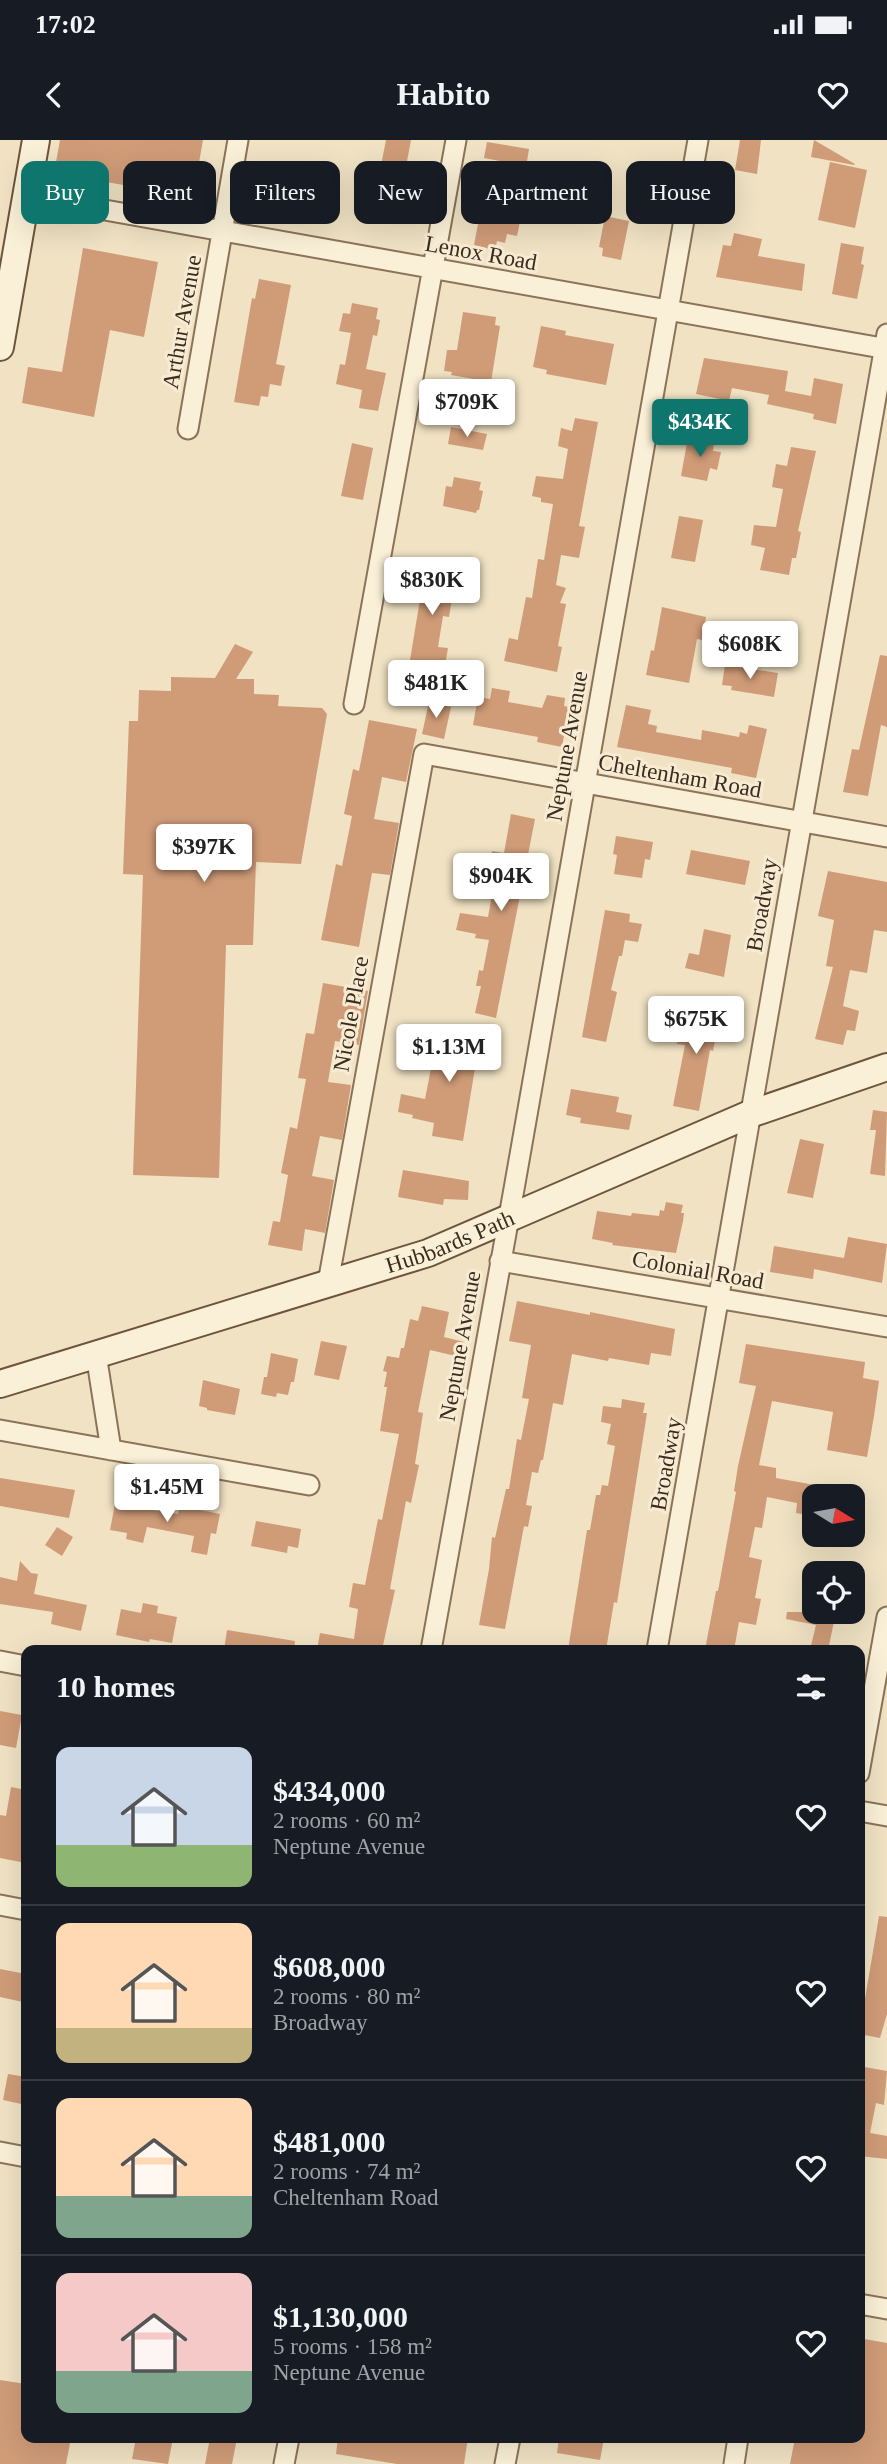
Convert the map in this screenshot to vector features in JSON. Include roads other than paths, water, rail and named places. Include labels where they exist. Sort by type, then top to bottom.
[{"type":"street","points":[[32,161],[36,140]]},
{"type":"street","name":"Arthur Avenue","points":[[188,429],[238,140]]},
{"type":"street","points":[[354,704],[456,140]]},
{"type":"street","name":"Neptune Avenue","points":[[431,1645],[586,785],[698,140]]},
{"type":"street","name":"Lenox Road","points":[[109,211],[668,312],[886,344]]},
{"type":"street","points":[[0,347],[21,224]]},
{"type":"street","name":"Broadway","points":[[658,1645],[886,344]]},
{"type":"street","name":"Cheltenham Road","points":[[424,754],[887,837]]},
{"type":"street","name":"Nicole Place","points":[[328,1283],[424,754]]},
{"type":"street","name":"Hubbards Path","points":[[0,1384],[428,1253],[750,1114],[887,1067]]},
{"type":"street","name":"Colonial Road","points":[[500,1261],[887,1327]]},
{"type":"street","points":[[96,1354],[111,1450]]},
{"type":"street","points":[[0,1430],[309,1485]]},
{"type":"street","points":[[865,1740],[887,1617]]},
{"type":"street","points":[[0,1661],[21,1665]]},
{"type":"street","points":[[865,1812],[887,1816]]},
{"type":"street","points":[[0,1905],[21,1909]]},
{"type":"street","points":[[0,2152],[21,2157]]},
{"type":"street","points":[[865,2305],[887,2309]]},
{"type":"street","points":[[284,2464],[288,2443]]},
{"type":"street","points":[[505,2464],[509,2443]]},
{"type":"street","points":[[734,2464],[737,2443]]}]
